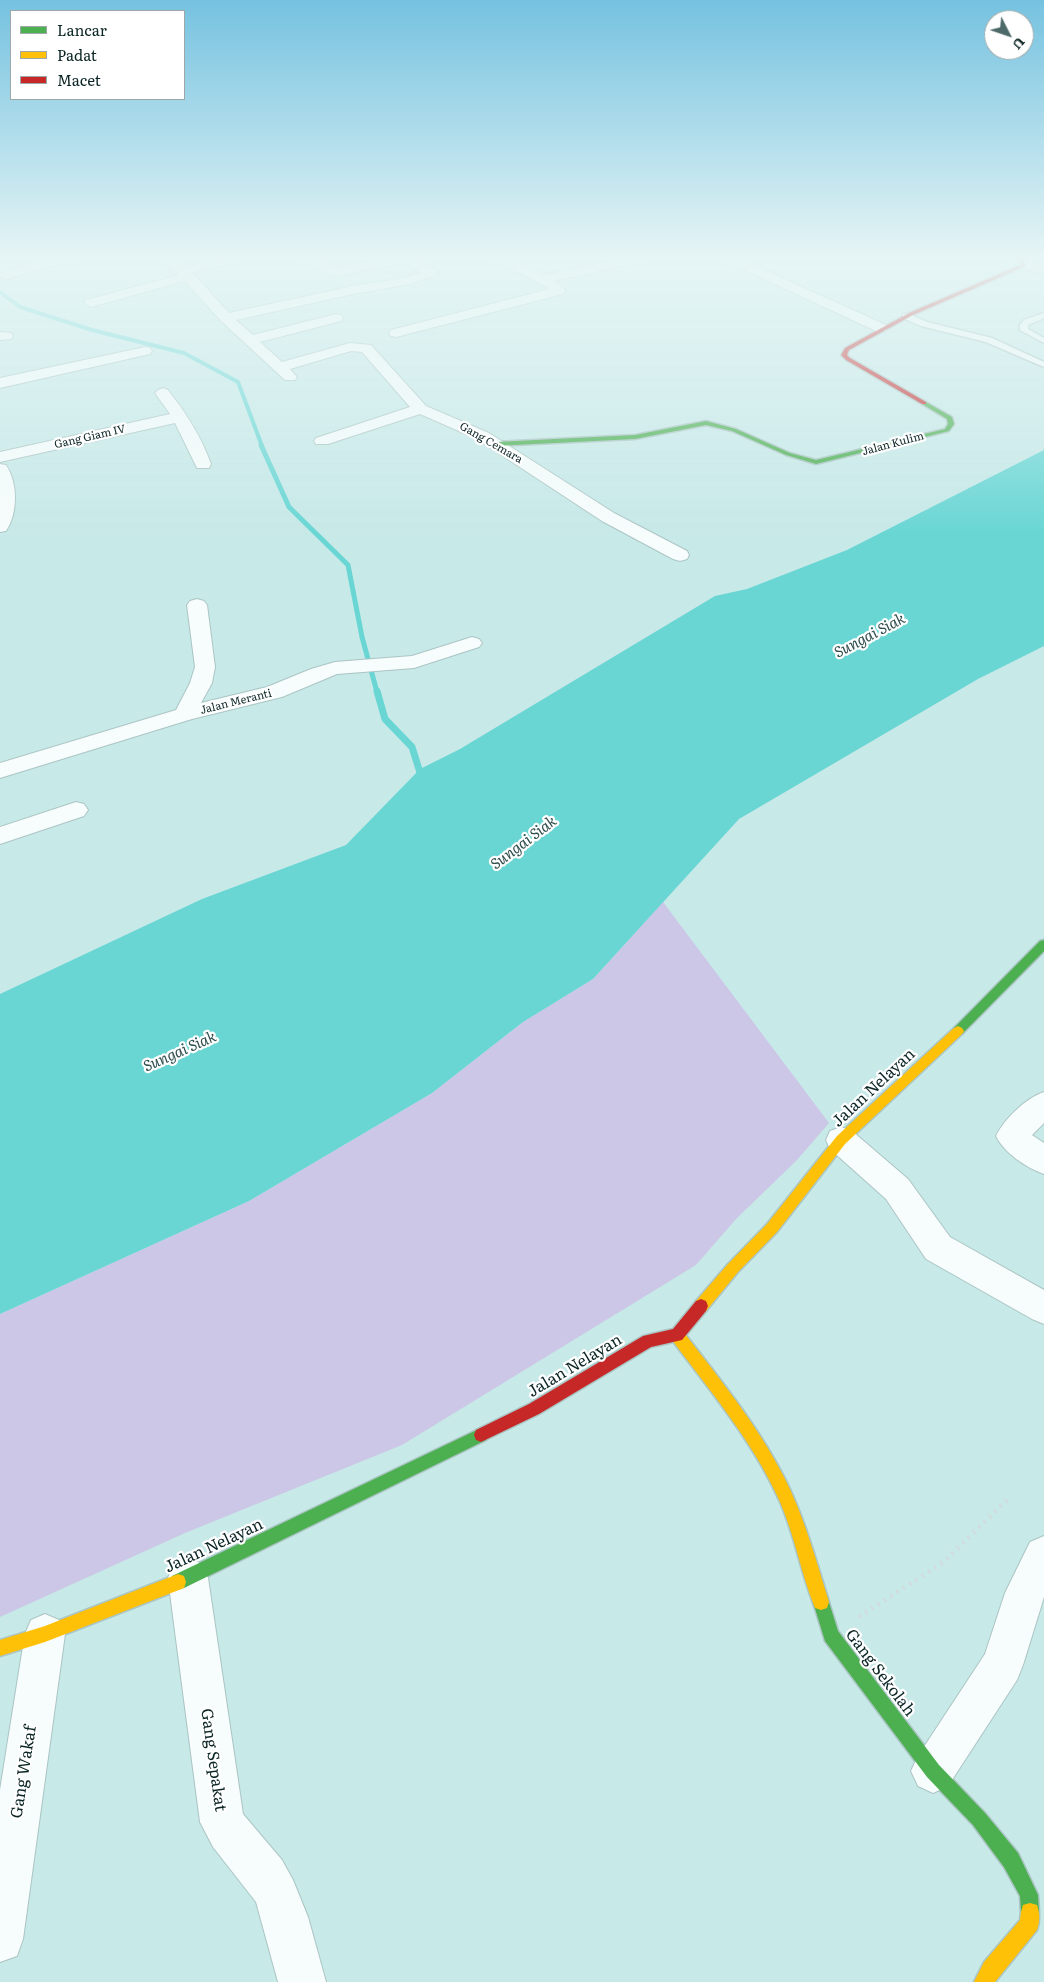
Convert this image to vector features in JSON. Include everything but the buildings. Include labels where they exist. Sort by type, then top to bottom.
[{"type":"street","name":"Gang Cemara","points":[[261,350],[285,372],[341,350]]},
{"type":"street","name":"Gang Cemara","points":[[370,350],[408,398],[420,409],[471,429],[608,517],[680,555]]},
{"type":"street","name":"Jalan Kulim","points":[[495,444],[635,437],[706,423],[716,424],[737,432],[800,460],[816,462],[947,430],[951,424],[950,418],[848,359],[844,355],[846,350]]},
{"type":"street","points":[[0,383],[146,351]]},
{"type":"street","points":[[163,393],[180,417],[198,450],[203,464]]},
{"type":"street","points":[[322,441],[420,409]]},
{"type":"street","name":"Gang Giam IV","points":[[0,458],[180,417]]},
{"type":"street","points":[[0,469],[4,476],[6,512],[5,519],[0,527]]},
{"type":"street","points":[[185,714],[201,683],[205,667],[197,605]]},
{"type":"street","name":"Jalan Meranti","points":[[0,771],[185,714],[274,692],[335,668],[414,662],[472,643]]},
{"type":"street","points":[[0,836],[76,810]]},
{"type":"street","name":"Jalan Nelayan","points":[[0,1648],[45,1634],[188,1578],[534,1410],[648,1341],[677,1335],[733,1268],[772,1228],[841,1140],[946,1043],[1044,944]]},
{"type":"street","points":[[1044,1104],[1011,1136],[1044,1161]]},
{"type":"street","points":[[841,1140],[897,1189],[938,1248],[1044,1308]]},
{"type":"street","name":"Gang Sekolah","points":[[677,1335],[755,1440],[780,1484],[796,1526],[831,1635],[933,1770],[979,1819],[1011,1860],[1029,1895],[1030,1923],[992,1969],[984,1982]]},
{"type":"street","points":[[933,1770],[1002,1665],[1025,1593],[1044,1556]]},
{"type":"street","name":"Gang Sepakat","points":[[188,1578],[222,1822],[230,1835],[254,1861],[277,1896],[302,1982]]},
{"type":"street","name":"Gang Wakaf","points":[[0,1939],[45,1634]]},
{"type":"lane","points":[[1013,350],[1043,364]]},
{"type":"path","points":[[831,1635],[945,1561],[1010,1497]]},
{"type":"shaded area","points":[[663,902],[829,1123],[797,1160],[736,1219],[696,1265],[402,1445],[185,1533],[0,1617],[0,1314],[249,1201],[432,1093],[523,1022],[593,979]]},
{"type":"water","name":"Sungai Siak","points":[[1044,450],[1044,646],[978,679],[739,819],[593,979],[523,1022],[432,1093],[249,1201],[0,1314],[0,994],[202,899],[346,845],[420,769],[460,749],[715,596],[747,589],[847,550]]},
{"type":"waterway","points":[[174,350],[184,353],[238,382],[262,446]]},
{"type":"waterway","points":[[261,445],[289,507],[348,565],[362,637],[377,692]]},
{"type":"waterway","points":[[377,691],[385,719],[412,747],[422,779]]},
{"type":"traffic: fast","points":[[495,444],[635,437],[706,423],[734,430],[788,454],[816,462],[947,430],[951,424],[950,418],[924,403]]},
{"type":"traffic: fast","points":[[958,1031],[1044,944]]},
{"type":"traffic: fast","points":[[178,1582],[481,1435]]},
{"type":"traffic: fast","points":[[821,1602],[831,1635],[933,1771],[979,1819],[1011,1860],[1029,1895],[1030,1912]]},
{"type":"traffic: slow","points":[[701,1306],[733,1268],[772,1228],[841,1140],[958,1031]]},
{"type":"traffic: slow","points":[[677,1335],[757,1444],[779,1483],[792,1512],[821,1602]]},
{"type":"traffic: slow","points":[[0,1648],[45,1634],[178,1582]]},
{"type":"traffic: slow","points":[[984,1982],[991,1969],[1030,1923],[1030,1912]]},
{"type":"traffic: jam","points":[[846,350],[844,355],[848,359],[924,403]]},
{"type":"traffic: jam","points":[[481,1435],[534,1409],[648,1341],[677,1335],[701,1306]]}]
